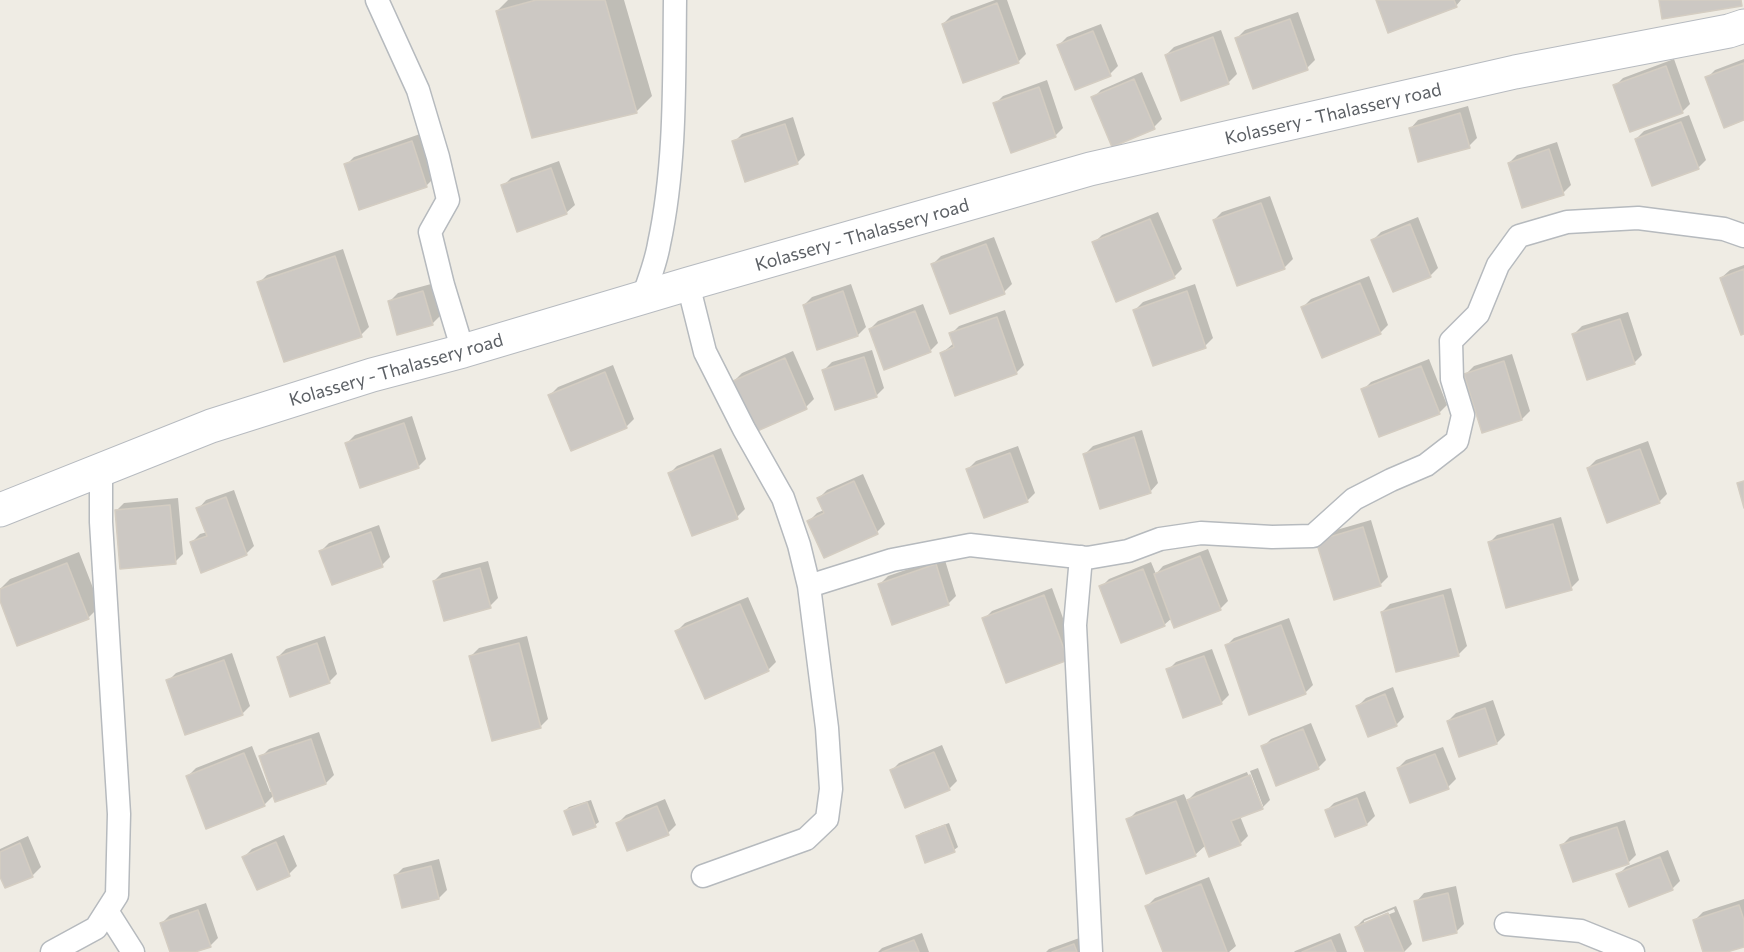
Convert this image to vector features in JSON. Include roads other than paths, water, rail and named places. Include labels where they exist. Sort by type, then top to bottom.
[{"type":"main road","name":"Kolassery - Thalassery road","points":[[0,510],[212,426],[372,375],[463,351],[1090,169],[1515,72],[1729,31],[1744,26]]},
{"type":"street","points":[[377,0],[418,90],[438,157],[448,200],[430,232],[463,351]]},
{"type":"street","points":[[643,297],[659,247],[666,203],[674,96],[675,0]]},
{"type":"street","points":[[809,586],[892,560],[970,545],[1087,558],[1128,551],[1160,539],[1201,533],[1272,537],[1313,536],[1354,499],[1426,465],[1457,441],[1463,415],[1452,379],[1451,342],[1478,314],[1498,265],[1519,236],[1567,222],[1638,218],[1724,229],[1744,236]]},
{"type":"street","points":[[688,284],[705,352],[744,429],[783,498],[799,545],[809,586],[831,789],[826,819],[806,839],[703,876]]},
{"type":"street","points":[[52,952],[96,928],[117,895],[119,814],[101,522],[101,470]]},
{"type":"street","points":[[1081,557],[1075,625],[1091,952]]},
{"type":"street","points":[[107,911],[133,952]]},
{"type":"street","points":[[1506,924],[1581,931],[1633,952]]}]
